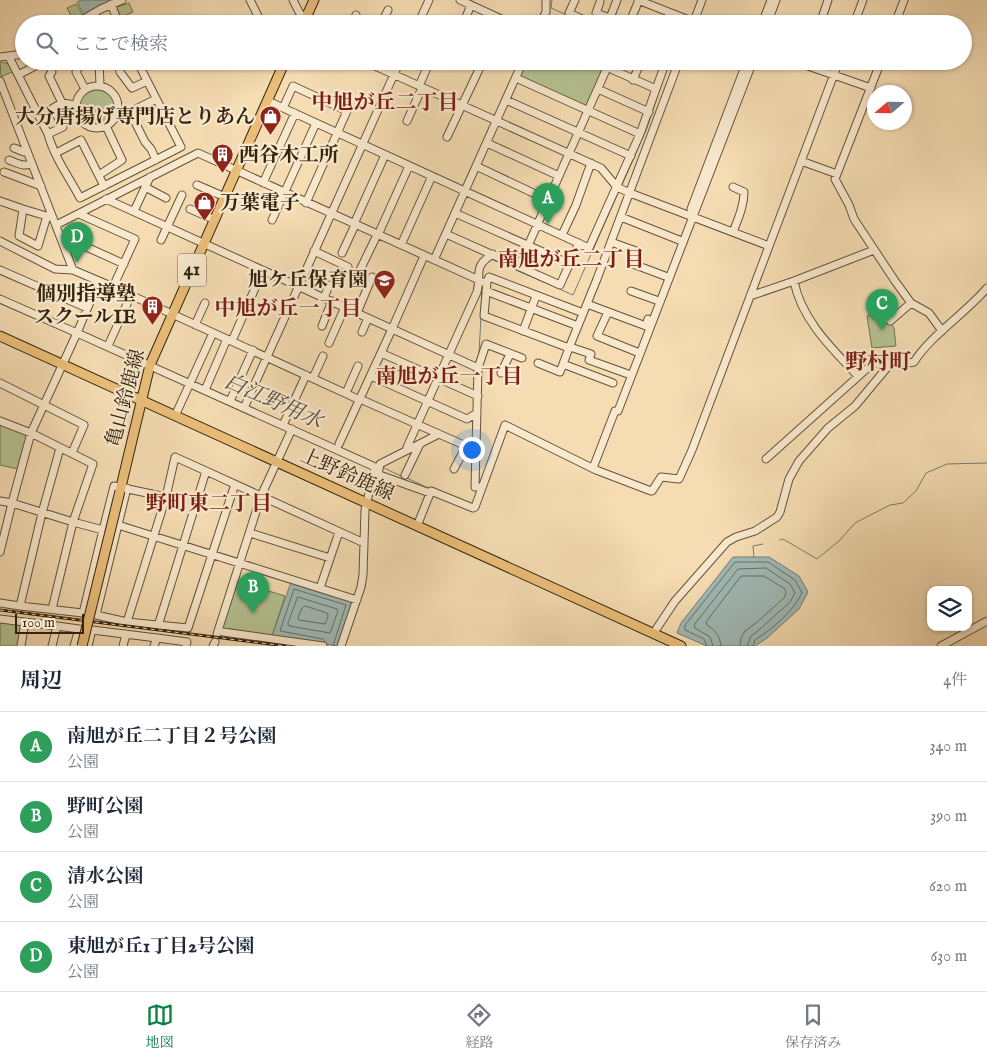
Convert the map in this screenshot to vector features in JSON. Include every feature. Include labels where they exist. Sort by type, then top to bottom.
[{"type":"main road","points":[[307,15],[314,0]]},
{"type":"main road","name":"亀山鈴鹿線","points":[[82,646],[123,489],[150,366],[280,70]]},
{"type":"main road","name":"上野鈴鹿線","points":[[0,336],[681,646]]},
{"type":"street","points":[[92,15],[122,0]]},
{"type":"street","points":[[250,0],[258,15]]},
{"type":"street","points":[[293,0],[301,15]]},
{"type":"street","points":[[422,15],[429,0]]},
{"type":"street","points":[[460,0],[489,15]]},
{"type":"street","points":[[545,15],[546,0]]},
{"type":"street","points":[[574,0],[569,13],[574,15]]},
{"type":"street","points":[[611,15],[617,0]]},
{"type":"street","points":[[632,15],[638,0],[677,15]]},
{"type":"street","points":[[697,15],[702,0]]},
{"type":"street","points":[[765,15],[771,0]]},
{"type":"street","points":[[770,15],[776,0]]},
{"type":"street","points":[[823,15],[828,0]]},
{"type":"street","points":[[857,15],[863,0]]},
{"type":"street","points":[[898,15],[904,0]]},
{"type":"street","points":[[600,2],[596,13],[602,15]]},
{"type":"street","points":[[111,4],[116,15]]},
{"type":"street","points":[[466,15],[471,5]]},
{"type":"street","points":[[386,15],[388,10]]},
{"type":"street","points":[[0,57],[15,56]]},
{"type":"street","points":[[9,57],[15,69]]},
{"type":"street","points":[[16,70],[80,198],[180,147],[142,70]]},
{"type":"street","points":[[18,75],[28,70]]},
{"type":"street","points":[[51,70],[52,72],[49,76],[62,103]]},
{"type":"street","points":[[77,70],[76,72],[85,89]]},
{"type":"street","points":[[99,70],[100,86]]},
{"type":"street","points":[[120,70],[132,88],[147,81]]},
{"type":"street","points":[[383,70],[591,163],[601,168],[617,186],[630,193],[769,246]]},
{"type":"street","points":[[245,406],[396,70]]},
{"type":"street","points":[[407,121],[427,70]]},
{"type":"street","points":[[447,138],[479,70]]},
{"type":"street","points":[[434,260],[519,70]]},
{"type":"street","points":[[519,266],[606,70]]},
{"type":"street","points":[[616,70],[656,90]]},
{"type":"street","points":[[633,80],[637,70]]},
{"type":"street","points":[[268,101],[589,248],[631,156],[663,70]]},
{"type":"street","points":[[538,364],[560,372],[676,70]]},
{"type":"street","points":[[593,468],[691,215],[744,70]]},
{"type":"street","points":[[587,304],[646,326],[749,70]]},
{"type":"street","points":[[824,70],[867,87]]},
{"type":"street","points":[[376,473],[431,491],[473,508],[505,425],[593,468],[651,491],[661,477],[679,479],[836,70]]},
{"type":"street","points":[[872,85],[878,70]]},
{"type":"street","points":[[516,78],[640,134]]},
{"type":"street","points":[[0,81],[41,186],[52,220],[60,235],[73,270]]},
{"type":"street","points":[[100,86],[107,88],[117,99],[118,110],[114,119],[106,126],[96,128],[83,124],[78,116],[76,105],[79,96],[85,89],[100,86]]},
{"type":"street","points":[[283,108],[293,86],[347,111],[306,203]]},
{"type":"street","points":[[598,89],[648,112]]},
{"type":"street","points":[[867,98],[835,179],[854,219],[911,303],[928,313],[942,331]]},
{"type":"street","points":[[118,110],[130,112],[156,99]]},
{"type":"street","points":[[506,100],[631,156]]},
{"type":"street","points":[[48,134],[63,127],[53,108],[62,103],[76,105]]},
{"type":"street","points":[[130,112],[156,160]]},
{"type":"street","points":[[263,183],[295,113]]},
{"type":"street","points":[[272,220],[316,123]]},
{"type":"street","points":[[99,175],[122,160],[106,126]]},
{"type":"street","points":[[56,153],[81,140],[104,186]]},
{"type":"street","points":[[486,143],[559,176]]},
{"type":"street","points":[[14,148],[24,152],[27,151]]},
{"type":"street","points":[[0,201],[52,220],[79,214],[198,153],[482,282]]},
{"type":"street","points":[[342,253],[386,154]]},
{"type":"street","points":[[9,160],[25,166],[32,163]]},
{"type":"street","points":[[801,161],[837,174]]},
{"type":"street","points":[[562,235],[576,205],[591,163]]},
{"type":"street","points":[[360,270],[409,166]]},
{"type":"street","points":[[476,166],[548,200]]},
{"type":"street","points":[[4,172],[41,186]]},
{"type":"street","points":[[401,245],[432,176]]},
{"type":"street","points":[[134,212],[150,177]]},
{"type":"street","points":[[197,185],[225,197]]},
{"type":"street","points":[[145,187],[166,198]]},
{"type":"street","points":[[733,187],[744,192],[744,194],[742,207],[733,232]]},
{"type":"street","points":[[161,240],[182,195]]},
{"type":"street","points":[[106,199],[450,355],[479,366]]},
{"type":"street","points":[[23,208],[19,236],[38,246],[52,220]]},
{"type":"street","points":[[190,209],[214,220]]},
{"type":"street","points":[[455,213],[570,264]]},
{"type":"street","points":[[79,214],[135,240],[113,287]]},
{"type":"street","points":[[620,217],[680,240]]},
{"type":"street","points":[[446,234],[560,286],[579,243]]},
{"type":"street","points":[[60,235],[124,264]]},
{"type":"street","points":[[0,241],[55,269],[73,270],[113,287],[466,446],[454,469]]},
{"type":"street","points":[[611,242],[636,252],[633,264],[666,276]]},
{"type":"street","points":[[750,296],[874,250]]},
{"type":"street","points":[[314,251],[348,266]]},
{"type":"street","points":[[493,254],[481,262],[478,270],[486,291],[484,316],[591,354],[589,360],[628,374]]},
{"type":"street","points":[[338,448],[424,256]]},
{"type":"street","points":[[0,270],[87,308]]},
{"type":"street","points":[[205,388],[263,270]]},
{"type":"street","points":[[408,450],[407,447],[482,282],[489,277],[583,314]]},
{"type":"street","points":[[357,312],[372,278]]},
{"type":"street","points":[[0,552],[31,433],[99,281]]},
{"type":"street","points":[[794,281],[798,298],[809,318],[833,350],[858,376]]},
{"type":"street","points":[[324,298],[330,285]]},
{"type":"street","points":[[766,459],[874,363],[914,362],[922,350],[970,307],[987,288]]},
{"type":"street","points":[[486,291],[578,326]]},
{"type":"street","points":[[631,291],[656,300]]},
{"type":"street","points":[[108,346],[131,295]]},
{"type":"street","points":[[524,331],[536,296]]},
{"type":"street","points":[[0,299],[284,423],[292,430],[338,448],[375,467],[376,473]]},
{"type":"street","points":[[322,326],[332,302]]},
{"type":"street","points":[[195,325],[205,303]]},
{"type":"street","points":[[890,321],[911,303]]},
{"type":"street","points":[[329,343],[345,307]]},
{"type":"street","points":[[608,312],[598,336],[637,352]]},
{"type":"street","points":[[362,332],[368,318]]},
{"type":"street","points":[[175,416],[213,333]]},
{"type":"street","points":[[482,487],[475,487],[479,366],[482,355],[486,344],[522,358]]},
{"type":"street","points":[[230,399],[253,350]]},
{"type":"street","points":[[381,353],[478,396]]},
{"type":"street","points":[[502,374],[510,354]]},
{"type":"street","points":[[284,423],[322,356]]},
{"type":"street","points":[[563,364],[613,383]]},
{"type":"street","points":[[653,634],[675,601],[726,542],[755,530],[777,517],[789,479],[799,461],[828,428],[855,406],[890,364]]},
{"type":"street","points":[[346,393],[358,366]]},
{"type":"street","points":[[371,376],[467,419],[477,413]]},
{"type":"street","points":[[0,383],[84,426],[72,453]]},
{"type":"street","points":[[0,421],[31,433],[93,464],[73,522],[52,609]]},
{"type":"street","points":[[292,430],[261,496],[220,633],[323,646]]},
{"type":"street","points":[[341,646],[357,600],[363,575],[364,523],[367,503],[380,464],[439,434]]},
{"type":"street","points":[[404,475],[420,444]]},
{"type":"street","points":[[20,606],[60,448]]},
{"type":"street","points":[[126,622],[166,497],[175,457],[364,543]]},
{"type":"street","points":[[158,626],[206,472]]},
{"type":"street","points":[[0,604],[83,613],[126,622],[188,628],[234,484]]},
{"type":"street","points":[[83,613],[114,486],[166,497]]},
{"type":"street","points":[[96,615],[118,524],[123,489]]},
{"type":"street","points":[[417,526],[430,492]]},
{"type":"street","points":[[0,501],[103,530]]},
{"type":"street","points":[[118,524],[357,600]]},
{"type":"street","points":[[250,532],[330,558]]},
{"type":"street","points":[[320,588],[339,532]]},
{"type":"street","points":[[0,619],[187,642],[186,646]]},
{"type":"street","points":[[941,646],[987,621]]},
{"type":"street","points":[[21,646],[25,622]]},
{"type":"street","points":[[52,646],[57,626]]},
{"type":"street","points":[[74,646],[79,629]]},
{"type":"street","points":[[88,646],[92,630]]},
{"type":"street","points":[[123,646],[126,634]]},
{"type":"street","points":[[154,646],[157,638]]},
{"type":"green space","points":[[129,3],[133,12],[126,15],[118,15],[117,7]]},
{"type":"green space","points":[[76,4],[82,15],[71,15],[67,8]]},
{"type":"green space","points":[[0,62],[10,64],[14,71],[1,77]]},
{"type":"green space","points":[[521,70],[602,70],[588,107],[520,78]]},
{"type":"green space","points":[[97,89],[104,90],[110,94],[114,100],[114,114],[110,120],[104,124],[97,125],[90,124],[84,120],[80,114],[79,107],[80,100],[84,94],[90,90]]},
{"type":"green space","points":[[882,309],[894,328],[896,346],[872,348],[867,316]]},
{"type":"green space","points":[[0,423],[25,433],[27,437],[18,469],[0,465]]},
{"type":"green space","points":[[236,581],[285,596],[272,636],[221,630]]},
{"type":"green space","points":[[0,621],[21,624],[19,646],[0,646]]},
{"type":"water","points":[[81,0],[114,0],[84,15],[77,2]]},
{"type":"water","points":[[733,557],[769,557],[799,576],[808,592],[799,609],[767,638],[755,646],[707,646],[677,633],[681,623]]},
{"type":"water","points":[[291,582],[352,601],[353,603],[338,646],[272,636]]},
{"type":"waterway","name":"白江野用水","points":[[552,0],[551,8],[567,15]]},
{"type":"waterway","name":"白江野用水","points":[[622,185],[647,128],[666,70]]},
{"type":"waterway","name":"白江野用水","points":[[491,259],[573,295],[619,191]]},
{"type":"waterway","name":"白江野用水","points":[[482,272],[482,280]]},
{"type":"waterway","name":"白江野用水","points":[[481,313],[482,284]]},
{"type":"waterway","name":"白江野用水","points":[[479,353],[481,317]]},
{"type":"waterway","name":"白江野用水","points":[[82,331],[102,340]]},
{"type":"waterway","name":"白江野用水","points":[[308,433],[337,446]]},
{"type":"waterway","name":"白江野用水","points":[[340,447],[378,464]]},
{"type":"waterway","points":[[780,540],[783,539],[817,559],[840,540],[855,523],[890,505],[903,503],[916,491],[926,473],[947,464],[987,463]]},
{"type":"waterway","name":"白江野用水","points":[[382,467],[401,476]]},
{"type":"waterway","points":[[373,496],[376,477]]},
{"type":"waterway","name":"白江野用水","points":[[405,477],[428,488]]},
{"type":"waterway","points":[[754,557],[753,546],[763,544]]},
{"type":"waterway","points":[[345,646],[365,587],[367,545]]},
{"type":"railway","points":[[0,610],[285,646]]},
{"type":"place","name":"大分唐揚げ専門店とりあん","points":[[271,136]]},
{"type":"place","name":"西谷木工所","points":[[223,174]]},
{"type":"place","name":"万葉電子","points":[[204,222]]},
{"type":"place","name":"南旭が丘二丁目２号公園","points":[[548,224]]},
{"type":"place","name":"東旭が丘1丁目2号公園","points":[[77,263]]},
{"type":"place","name":"旭ケ丘保育園","points":[[384,299]]},
{"type":"place","name":"個別指導塾 スクールIE","points":[[152,325]]},
{"type":"place","name":"清水公園","points":[[882,330]]},
{"type":"place","name":"野町公園","points":[[253,613]]},
{"type":"district","name":"中旭が丘二丁目","points":[[385,103]]},
{"type":"district","name":"南旭が丘二丁目","points":[[571,260]]},
{"type":"district","name":"中旭が丘一丁目","points":[[288,309]]},
{"type":"district","name":"野村町","points":[[878,363]]},
{"type":"district","name":"南旭が丘一丁目","points":[[449,377]]},
{"type":"district","name":"野町東二丁目","points":[[209,504]]}]
